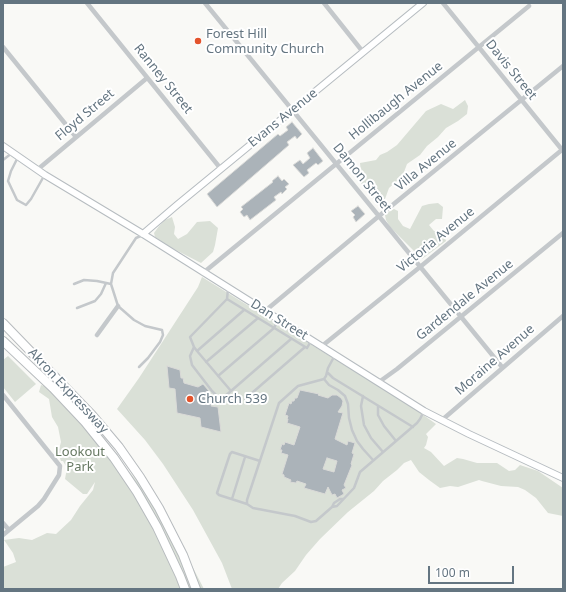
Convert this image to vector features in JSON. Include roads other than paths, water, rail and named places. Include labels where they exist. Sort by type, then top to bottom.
[{"type":"highway","name":"Akron Expressway","points":[[3,323],[92,415],[120,447],[159,508],[183,555],[196,589]]},
{"type":"highway","name":"Akron Expressway","points":[[3,341],[53,388],[85,422],[114,458],[137,492],[157,527],[185,589]]},
{"type":"street","name":"Ranney Street","points":[[87,3],[221,169]]},
{"type":"street","name":"Damon Street","points":[[206,3],[502,367]]},
{"type":"street","points":[[324,3],[363,52]]},
{"type":"street","name":"Evans Avenue","points":[[143,234],[423,3]]},
{"type":"street","name":"Davis Street","points":[[443,3],[563,150]]},
{"type":"street","name":"Hollibaugh Avenue","points":[[203,273],[528,6]]},
{"type":"street","points":[[3,47],[76,137]]},
{"type":"street","name":"Villa Avenue","points":[[265,311],[563,66]]},
{"type":"street","name":"Floyd Street","points":[[37,170],[147,78]]},
{"type":"street","name":"Dan Street","points":[[3,146],[37,170],[143,234],[424,411],[487,443],[563,478]]},
{"type":"street","name":"Victoria Avenue","points":[[322,346],[563,150]]},
{"type":"street","name":"Gardendale Avenue","points":[[380,382],[398,369],[563,233]]},
{"type":"street","points":[[97,335],[118,306]]},
{"type":"street","name":"Moraine Avenue","points":[[442,420],[563,316]]},
{"type":"street","points":[[3,395],[60,466],[59,475],[44,499],[34,510],[3,534]]},
{"type":"street","points":[[3,523],[9,530]]},
{"type":"lane","points":[[3,160],[12,152]]},
{"type":"lane","points":[[19,157],[11,171],[8,181],[17,200],[26,205],[45,175]]},
{"type":"lane","points":[[139,367],[160,342],[162,330],[145,326],[134,320],[118,306],[111,284],[113,273],[136,238],[143,234]]},
{"type":"lane","points":[[74,284],[84,280],[111,284]]},
{"type":"lane","points":[[77,308],[95,300],[101,294],[106,283]]},
{"type":"lane","points":[[228,288],[227,299],[190,337],[194,347],[231,391]]},
{"type":"lane","points":[[227,299],[305,347]]},
{"type":"lane","points":[[197,350],[244,310]]},
{"type":"lane","points":[[206,362],[258,318]]},
{"type":"lane","points":[[218,376],[274,328],[278,320]]},
{"type":"lane","points":[[194,347],[190,356],[192,365],[212,391],[217,396],[224,397],[291,339]]},
{"type":"lane","points":[[246,399],[305,347],[307,348],[311,340]]},
{"type":"lane","points":[[247,504],[247,500],[279,403],[298,386],[324,379],[335,355]]},
{"type":"lane","points":[[328,373],[333,378],[413,427]]},
{"type":"lane","points":[[324,379],[329,385],[345,396],[348,404],[352,430],[357,441],[373,460]]},
{"type":"lane","points":[[363,396],[361,406],[364,425],[371,438],[383,452]]},
{"type":"lane","points":[[378,406],[378,415],[381,421],[396,441]]},
{"type":"lane","points":[[260,461],[232,452],[230,454],[218,493],[219,495],[247,504],[253,508],[295,516],[314,522],[332,507],[336,501],[343,499],[354,488],[360,472],[413,427],[420,419],[424,411]]},
{"type":"lane","points":[[232,499],[245,457]]},
{"type":"place","name":"Forest Hill Community Church","points":[[198,41]]},
{"type":"place","name":"Church 539","points":[[190,399]]},
{"type":"park label","name":"Lookout Park","points":[[80,460]]}]
